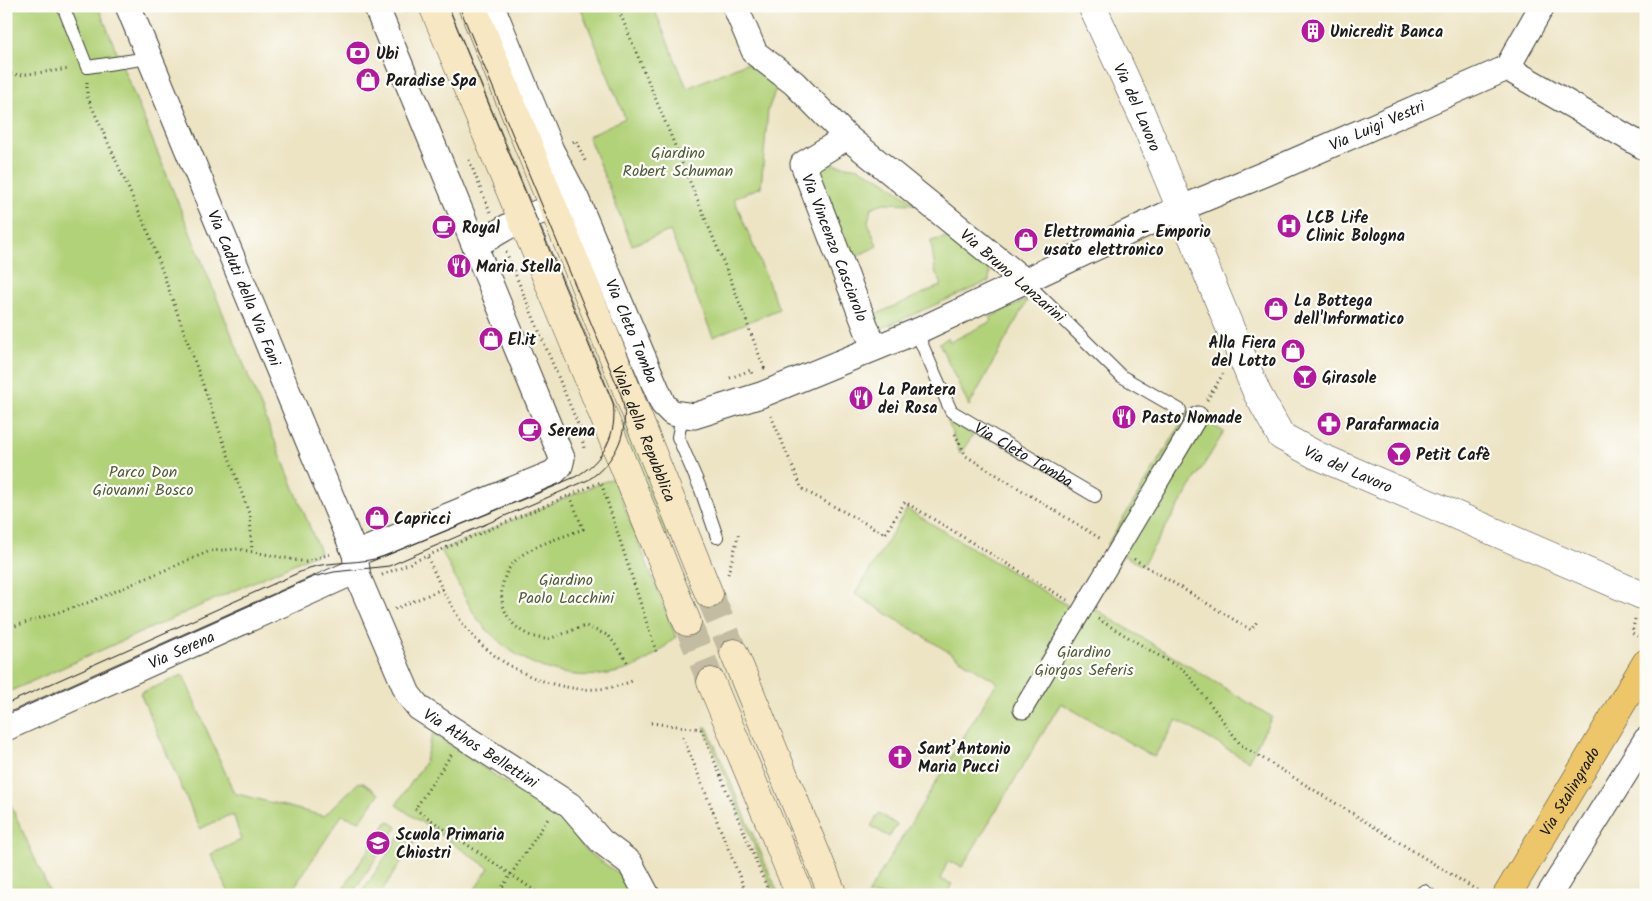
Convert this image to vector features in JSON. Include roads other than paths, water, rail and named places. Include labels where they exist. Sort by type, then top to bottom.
[{"type":"main road","name":"Viale della Repubblica","points":[[433,6],[687,622]]},
{"type":"main road","name":"Viale della Repubblica","points":[[472,6],[565,202],[709,594],[657,546]]},
{"type":"main road","points":[[734,653],[833,895]]},
{"type":"main road","name":"Via Stalingrado","points":[[1507,895],[1638,694],[1646,663]]},
{"type":"main road","points":[[711,682],[800,895]]},
{"type":"street","name":"Via Caduti della Via Fani","points":[[128,6],[356,562]]},
{"type":"street","points":[[376,6],[476,245],[521,219],[565,202]]},
{"type":"street","name":"Via Cleto Tomba","points":[[492,6],[551,150],[565,202],[662,404],[672,413],[682,416]]},
{"type":"street","points":[[735,6],[755,53],[794,83],[847,137]]},
{"type":"street","name":"Via del Lavoro","points":[[1092,6],[1122,70],[1257,393],[1281,436],[1316,456],[1646,597]]},
{"type":"street","points":[[1542,6],[1507,68],[1646,148]]},
{"type":"street","name":"Via Luigi Vestri","points":[[1181,209],[1507,68]]},
{"type":"street","name":"Via Bruno Lanzarini","points":[[847,137],[1026,282]]},
{"type":"street","name":"Via Vincenzo Casciarolo","points":[[847,137],[803,164],[874,348]]},
{"type":"street","points":[[682,416],[705,413],[761,395],[916,331],[1181,209]]},
{"type":"street","name":"Via Serena","points":[[6,728],[356,562],[553,473],[562,462],[560,449],[476,245]]},
{"type":"street","points":[[1023,709],[1198,416]]},
{"type":"street","name":"Via Athos Bellettini","points":[[356,562],[408,694],[419,708],[570,805],[601,841],[630,863],[647,895]]},
{"type":"street","points":[[1549,895],[1646,740]]},
{"type":"lane","points":[[63,6],[87,68],[149,58]]},
{"type":"lane","name":"Via Bruno Lanzarini","points":[[1026,282],[1121,376],[1180,410]]},
{"type":"lane","name":"Via Cleto Tomba","points":[[916,331],[951,411],[1095,496]]},
{"type":"lane","points":[[682,416],[678,437],[700,490],[716,537]]},
{"type":"lane","points":[[1418,895],[1424,891],[1430,895]]},
{"type":"tunnel","points":[[709,594],[734,653]]},
{"type":"tunnel","points":[[687,622],[711,682]]},
{"type":"tram line","points":[[6,704],[309,568],[328,564],[366,561],[385,556],[575,477],[585,471],[601,455],[611,436],[614,414],[613,403],[448,6]]},
{"type":"tram line","points":[[6,715],[313,577],[334,572],[389,566],[588,480],[598,473],[614,454],[623,432],[624,407],[621,395],[459,6]]},
{"type":"place","name":"Unicredit Banca","points":[[1313,31]]},
{"type":"place","name":"Ubi","points":[[358,53]]},
{"type":"place","name":"Paradise Spa","points":[[368,80]]},
{"type":"place","name":"LCB Life Clinic Bologna","points":[[1289,226]]},
{"type":"place","name":"Royal","points":[[444,227]]},
{"type":"place","name":"Elettromania - Emporio usato elettronico","points":[[1026,240]]},
{"type":"place","name":"Maria Stella","points":[[459,266]]},
{"type":"place","name":"La Bottega dell'Informatico","points":[[1276,309]]},
{"type":"place","name":"El.it","points":[[491,339]]},
{"type":"place","name":"Alla Fiera del Lotto","points":[[1293,351]]},
{"type":"place","name":"Girasole","points":[[1305,377]]},
{"type":"place","name":"La Pantera dei Rosa","points":[[861,398]]},
{"type":"place","name":"Pasto Nomade","points":[[1124,417]]},
{"type":"place","name":"Parafarmacia","points":[[1329,424]]},
{"type":"place","name":"Serena","points":[[530,430]]},
{"type":"place","name":"Petit Cafè","points":[[1399,454]]},
{"type":"place","name":"Capricci","points":[[377,518]]},
{"type":"place","name":"Sant’Antonio Maria Pucci","points":[[900,757]]},
{"type":"place","name":"Scuola Primaria Chiostri","points":[[378,843]]},
{"type":"park label","name":"Giardino Robert Schuman","points":[[678,161]]},
{"type":"park label","name":"Parco Don Giovanni Bosco","points":[[143,480]]},
{"type":"park label","name":"Giardino Paolo Lacchini","points":[[566,588]]},
{"type":"park label","name":"Giardino Giorgos Seferis","points":[[1084,660]]}]
